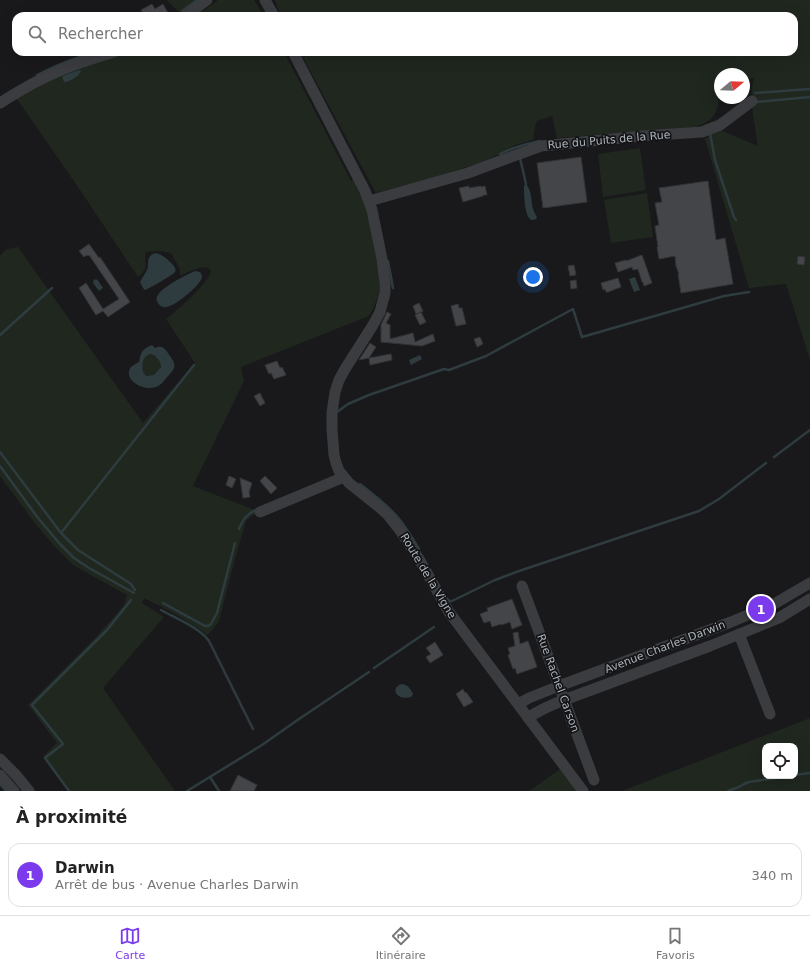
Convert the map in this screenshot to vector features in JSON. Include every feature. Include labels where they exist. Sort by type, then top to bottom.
[{"type":"street","points":[[191,12],[207,0]]},
{"type":"street","points":[[265,0],[272,12]]},
{"type":"street","points":[[0,103],[22,89],[52,74],[101,56]]},
{"type":"street","name":"Route de la Vigne","points":[[295,56],[361,182],[369,201],[383,265],[385,283],[385,293],[380,312],[339,380],[332,403],[333,444],[336,463],[344,477],[353,487],[388,515],[399,529],[413,548],[449,612],[582,791]]},
{"type":"street","name":"Rue du Puits de la Rue","points":[[369,201],[468,173],[541,146],[642,136],[702,132],[720,125],[752,101]]},
{"type":"street","points":[[260,512],[344,477]]},
{"type":"street","name":"Avenue Charles Darwin","points":[[518,704],[559,686],[731,622],[774,604],[810,583]]},
{"type":"street","name":"Rue Rachel Carson","points":[[522,586],[594,780]]},
{"type":"street","name":"Avenue Charles Darwin","points":[[528,718],[546,707],[710,646],[779,618],[810,599]]},
{"type":"street","points":[[739,634],[770,714]]},
{"type":"street","points":[[0,759],[29,791]]},
{"type":"street","points":[[0,776],[14,791]]},
{"type":"shaded area","points":[[167,0],[197,0],[180,12],[178,12]]},
{"type":"shaded area","points":[[218,0],[254,0],[262,12],[202,12]]},
{"type":"shaded area","points":[[275,0],[810,0],[810,360],[786,284],[749,288],[705,139],[718,129],[758,146],[752,103],[752,86],[754,78],[750,78],[750,68],[714,68],[714,104],[718,104],[717,109],[711,119],[696,127],[557,138],[552,116],[537,121],[533,140],[515,145],[485,161],[436,177],[376,193],[302,56],[798,56],[798,12],[279,12]]},
{"type":"shaded area","points":[[117,56],[286,56],[351,181],[354,179],[364,199],[369,217],[377,263],[379,294],[369,316],[241,367],[244,381],[193,486],[260,512],[246,521],[219,621],[207,635],[185,620],[144,598],[142,603],[164,617],[103,688],[175,791],[69,791],[43,756],[57,743],[28,705],[113,618],[124,605],[127,595],[73,565],[37,526],[0,476],[0,256],[8,249],[18,247],[143,423],[195,363],[166,319],[199,289],[209,276],[211,270],[203,267],[180,275],[180,269],[171,253],[146,252],[145,269],[138,277],[17,99],[70,72]]},
{"type":"shaded area","points":[[79,70],[81,71],[77,77],[64,82],[63,76]]},
{"type":"shaded area","points":[[640,148],[646,190],[603,197],[598,154]]},
{"type":"shaded area","points":[[526,184],[537,218],[533,220],[529,218],[527,214],[524,195],[524,186]]},
{"type":"shaded area","points":[[647,193],[653,237],[611,243],[604,200]]},
{"type":"shaded area","points":[[155,253],[166,258],[174,266],[175,272],[171,276],[145,290],[140,282],[147,270],[150,256]]},
{"type":"shaded area","points":[[195,271],[200,272],[202,277],[197,285],[181,300],[170,306],[164,307],[157,302],[157,296],[164,288]]},
{"type":"shaded area","points":[[635,277],[640,290],[634,292],[629,279]]},
{"type":"shaded area","points":[[94,279],[97,279],[103,288],[99,291],[93,283]]},
{"type":"shaded area","points":[[152,345],[155,348],[164,348],[174,363],[174,368],[158,386],[145,388],[132,380],[129,376],[129,372],[131,367],[139,362],[142,351]],"holes":[[[147,355],[156,357],[161,367],[154,375],[146,376],[143,372],[143,361]]]},
{"type":"shaded area","points":[[150,354],[158,359],[161,367],[154,375],[146,376],[143,372],[143,364],[145,357]]},
{"type":"shaded area","points":[[420,355],[422,359],[411,365],[409,360]]},
{"type":"shaded area","points":[[402,684],[410,688],[413,694],[411,697],[406,698],[396,694],[396,688]]},
{"type":"shaded area","points":[[810,718],[810,791],[622,791]]},
{"type":"shaded area","points":[[564,766],[587,791],[529,791]]},
{"type":"building","points":[[152,4],[155,9],[163,4],[167,12],[142,12],[141,10]]},
{"type":"building","points":[[581,157],[587,202],[543,208],[537,163]]},
{"type":"building","points":[[708,181],[716,240],[725,238],[733,284],[681,293],[675,256],[659,259],[655,226],[659,225],[655,203],[662,202],[659,188]]},
{"type":"building","points":[[469,186],[469,188],[485,186],[487,195],[463,202],[459,188]]},
{"type":"building","points":[[89,244],[99,258],[100,257],[130,302],[108,317],[103,311],[96,315],[79,288],[86,283],[103,309],[119,299],[89,255],[84,257],[79,251]]},
{"type":"building","points":[[642,255],[652,283],[644,286],[638,269],[633,270],[632,267],[618,272],[615,263],[626,261]]},
{"type":"building","points":[[798,256],[805,257],[804,265],[797,264]]},
{"type":"building","points":[[574,265],[576,275],[570,276],[568,266]]},
{"type":"building","points":[[618,278],[621,287],[608,292],[606,292],[605,289],[603,290],[601,283]]},
{"type":"building","points":[[576,280],[577,288],[571,289],[570,281]]},
{"type":"building","points":[[419,303],[423,311],[416,314],[413,306]]},
{"type":"building","points":[[458,304],[459,308],[462,308],[466,324],[456,326],[451,306]]},
{"type":"building","points":[[387,312],[391,314],[386,323],[390,325],[390,339],[413,333],[415,342],[433,334],[435,341],[422,346],[381,342],[381,325]]},
{"type":"building","points":[[421,312],[426,322],[420,325],[415,315]]},
{"type":"building","points":[[480,337],[483,344],[477,347],[474,339]]},
{"type":"building","points":[[370,343],[376,347],[369,358],[359,360]]},
{"type":"building","points":[[391,354],[392,360],[370,365],[369,358]]},
{"type":"building","points":[[277,361],[280,368],[282,367],[286,375],[274,379],[271,373],[269,374],[265,365]]},
{"type":"building","points":[[260,393],[265,403],[260,406],[254,396]]},
{"type":"building","points":[[229,476],[236,479],[232,488],[226,485]]},
{"type":"building","points":[[265,476],[277,488],[271,494],[260,481]]},
{"type":"building","points":[[240,478],[252,483],[249,492],[250,497],[243,498]]},
{"type":"building","points":[[512,599],[522,625],[512,629],[510,622],[492,627],[490,621],[484,623],[480,614],[488,611],[487,608]]},
{"type":"building","points":[[518,632],[520,644],[528,641],[537,667],[517,674],[515,668],[513,669],[508,655],[510,654],[508,648],[515,646],[513,633]]},
{"type":"building","points":[[435,642],[443,655],[430,663],[426,657],[431,654],[426,648]]},
{"type":"building","points":[[463,689],[473,702],[464,707],[456,694]]},
{"type":"building","points":[[238,775],[257,785],[254,791],[230,791]]},
{"type":"waterway","points":[[182,11],[197,0]]},
{"type":"waterway","points":[[37,75],[64,62],[82,56]]},
{"type":"waterway","points":[[755,93],[810,89]]},
{"type":"waterway","points":[[756,102],[810,97]]},
{"type":"waterway","points":[[710,133],[715,160],[736,220]]},
{"type":"waterway","points":[[500,154],[510,149],[540,141]]},
{"type":"waterway","points":[[520,158],[526,184]]},
{"type":"waterway","points":[[388,261],[393,288]]},
{"type":"waterway","points":[[0,335],[52,288]]},
{"type":"waterway","points":[[337,412],[348,404],[369,395],[444,369],[449,370],[486,356],[573,309],[582,337],[724,296],[749,292]]},
{"type":"waterway","points":[[61,533],[194,365]]},
{"type":"waterway","points":[[774,457],[810,430]]},
{"type":"waterway","points":[[0,452],[61,533],[78,550],[131,584],[135,590]]},
{"type":"waterway","points":[[446,597],[449,601],[452,601],[495,580],[519,571],[699,511],[719,499],[766,463]]},
{"type":"waterway","points":[[0,466],[38,518],[74,558],[134,593]]},
{"type":"waterway","points":[[360,484],[396,515],[419,549]]},
{"type":"waterway","points":[[239,529],[246,517],[256,510]]},
{"type":"waterway","points":[[163,603],[205,626],[211,624],[217,613],[235,543]]},
{"type":"waterway","points":[[69,791],[45,758],[63,744],[32,705],[107,630],[131,600]]},
{"type":"waterway","points":[[161,610],[194,628],[209,641],[253,729]]},
{"type":"waterway","points":[[374,668],[434,627]]},
{"type":"waterway","points":[[187,791],[262,745],[369,672]]},
{"type":"waterway","points":[[798,775],[810,773]]},
{"type":"waterway","points":[[210,777],[219,791]]},
{"type":"waterway","points":[[728,791],[749,782],[770,779]]},
{"type":"waterway","points":[[0,784],[6,791]]},
{"type":"place","name":"Darwin","points":[[761,609]]}]
